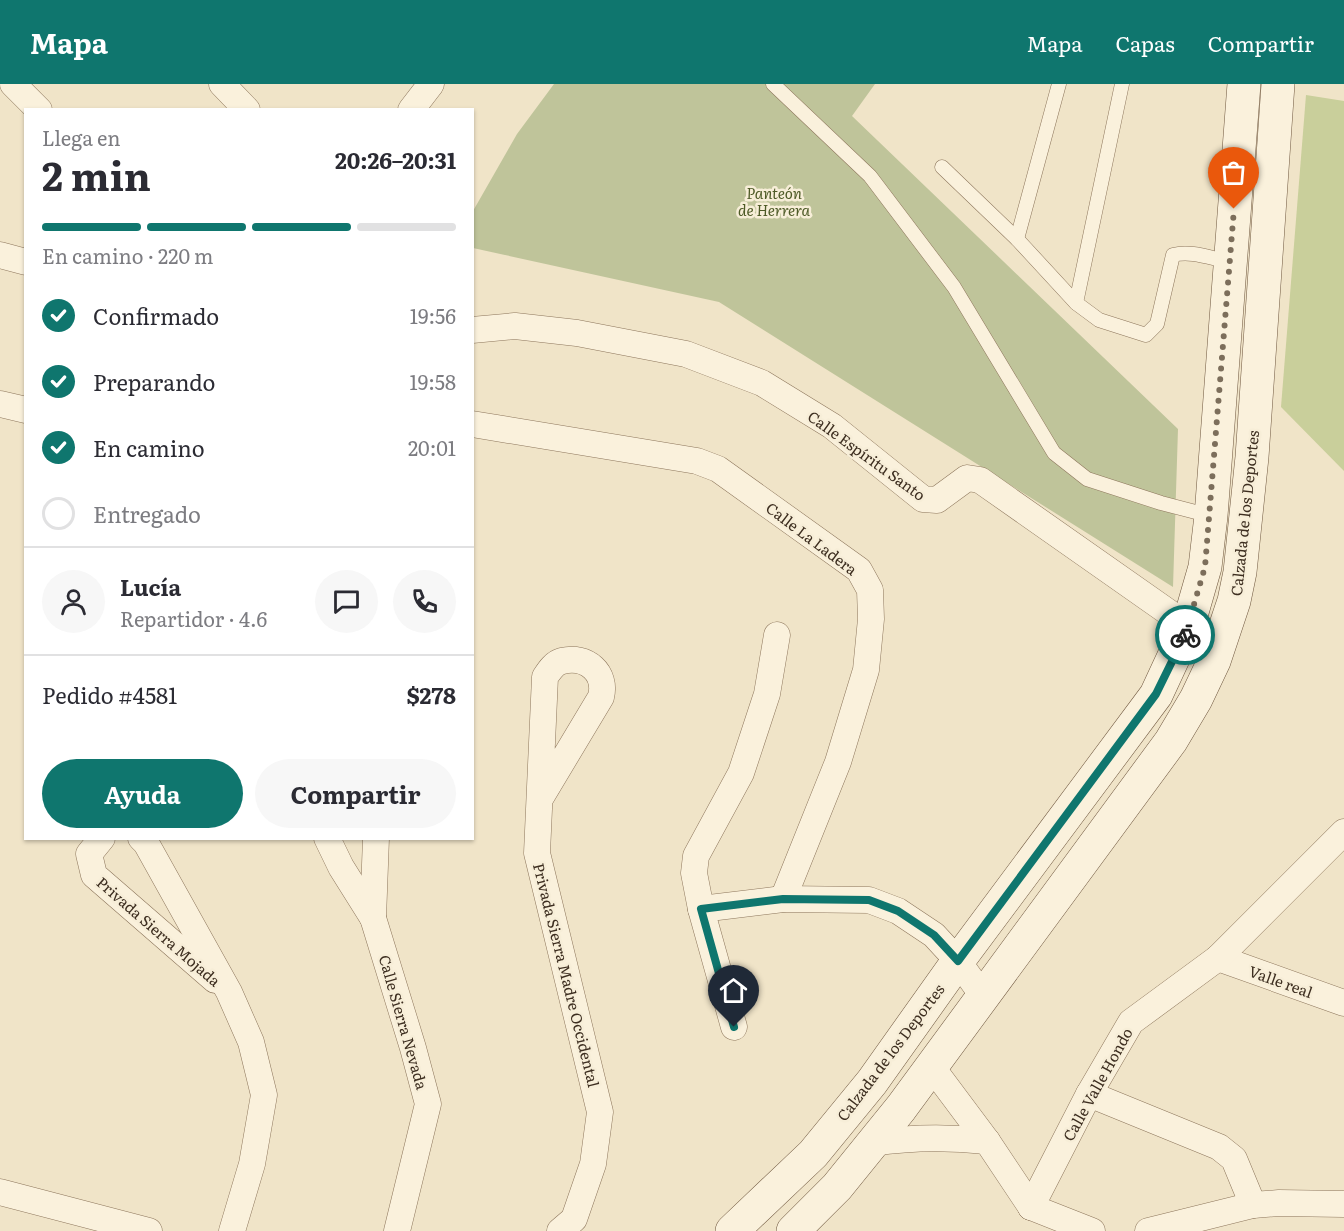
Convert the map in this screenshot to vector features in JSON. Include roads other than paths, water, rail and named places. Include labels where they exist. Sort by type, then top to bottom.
[{"type":"street","points":[[13,84],[37,108]]},
{"type":"street","points":[[222,84],[245,108]]},
{"type":"street","points":[[413,108],[432,84]]},
{"type":"street","name":"Calzada de los Deportes","points":[[732,1231],[813,1154],[872,1082],[958,961],[1156,694],[1188,626],[1205,567],[1211,516],[1244,84]]},
{"type":"street","name":"Calzada de los Deportes","points":[[794,1231],[837,1187],[901,1108],[1171,741],[1196,699],[1224,634],[1234,601],[1245,522],[1278,84]]},
{"type":"street","points":[[1239,157],[1271,161]]},
{"type":"street","points":[[0,255],[24,261]]},
{"type":"street","name":"Calle Espíritu Santo","points":[[474,330],[515,326],[577,333],[686,354],[762,383],[832,426],[922,499],[937,500],[967,478],[980,480],[1188,626]]},
{"type":"street","points":[[0,404],[24,410]]},
{"type":"street","name":"Calle La Ladera","points":[[474,424],[697,461],[718,469],[859,570],[870,590],[871,620],[866,670],[838,762],[783,899]]},
{"type":"street","points":[[734,1027],[701,909],[694,873],[696,856],[741,773],[767,694],[777,635]]},
{"type":"street","name":"Privada Sierra Madre Occidental","points":[[541,797],[601,697],[604,687],[601,676],[593,667],[584,662],[561,661],[552,667],[545,677],[537,853],[600,1112],[593,1164],[574,1219],[560,1231]]},
{"type":"street","name":"Calle Valle Hondo","points":[[1031,1207],[1089,1095],[1131,1022],[1218,958],[1344,832]]},
{"type":"street","name":"Privada Sierra Mojada","points":[[100,840],[89,854],[94,875],[229,992]]},
{"type":"street","name":"Privada Sierra Mojada","points":[[143,840],[229,992],[251,1042],[264,1095],[252,1164],[232,1231]]},
{"type":"street","name":"Calle Sierra Nevada","points":[[328,840],[341,867],[373,918],[428,1104],[397,1231]]},
{"type":"street","name":"Calle Sierra Nevada","points":[[373,918],[376,840]]},
{"type":"street","points":[[701,909],[783,899],[869,900],[898,911],[934,935],[958,961],[983,996]]},
{"type":"street","name":"Valle real","points":[[1218,958],[1344,1003]]},
{"type":"street","points":[[931,1066],[987,1141],[1031,1207],[1092,1231]]},
{"type":"street","points":[[872,1082],[901,1108]]},
{"type":"street","points":[[1089,1095],[1219,1147],[1234,1159],[1253,1205]]},
{"type":"street","points":[[873,1143],[903,1138],[943,1137],[987,1141]]},
{"type":"street","points":[[0,1192],[149,1231]]},
{"type":"street","points":[[1148,1231],[1253,1205],[1344,1204]]},
{"type":"lane","points":[[773,84],[870,176],[954,287],[1054,453],[1087,479],[1161,503],[1211,516]]},
{"type":"lane","points":[[1017,239],[1059,84]]},
{"type":"lane","points":[[1076,303],[1122,84]]},
{"type":"lane","points":[[942,167],[1017,239],[1076,303],[1100,320],[1146,335],[1157,324],[1173,255],[1186,251],[1207,258],[1231,262]]},
{"type":"park label","name":"Panteón de Herrera","points":[[774,200]]}]
